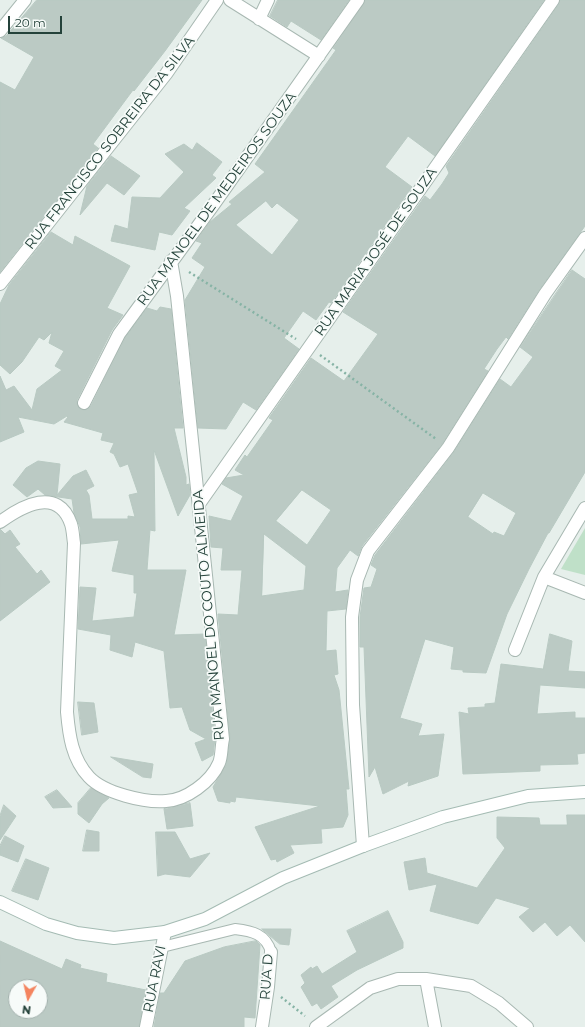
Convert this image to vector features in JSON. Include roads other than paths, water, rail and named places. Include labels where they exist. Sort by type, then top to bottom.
[{"type":"street","points":[[0,31],[25,0]]},
{"type":"street","name":"RUA FRANCISCO SOBREIRA DA SILVA","points":[[0,284],[166,74],[217,0]]},
{"type":"street","points":[[230,0],[319,56]]},
{"type":"street","points":[[259,19],[268,0]]},
{"type":"street","name":"RUA MANOEL DE MEDEIROS SOUZA","points":[[84,403],[119,334],[358,0]]},
{"type":"street","name":"RUA MARIA JOSÉ DE SOUZA","points":[[199,504],[553,0]]},
{"type":"street","points":[[363,846],[353,705],[352,617],[357,580],[368,551],[448,448],[545,294],[585,238]]},
{"type":"street","name":"RUA MANOEL DO COUTO ALMEIDA","points":[[0,522],[15,511],[30,503],[49,502],[62,509],[71,524],[74,542],[67,712],[70,739],[78,760],[89,777],[106,790],[130,797],[166,801],[188,794],[206,781],[219,763],[223,739],[177,296],[171,261]]},
{"type":"street","points":[[515,650],[544,577],[585,508]]},
{"type":"street","points":[[544,577],[585,593]]},
{"type":"street","points":[[0,902],[46,924],[77,933],[114,938],[165,932],[205,919],[283,878],[363,846],[443,817],[528,796],[585,792]]},
{"type":"street","name":"RUA RAVI","points":[[146,1027],[165,932]]},
{"type":"street","name":"RUA D","points":[[262,1027],[271,952]]},
{"type":"street","points":[[316,1027],[370,988],[398,979],[426,979],[471,986],[499,1003],[527,1027]]},
{"type":"street","points":[[426,979],[435,1027]]},
{"type":"lane","name":"RUA D","points":[[162,947],[235,929],[245,930],[262,937],[268,942],[271,952]]}]
